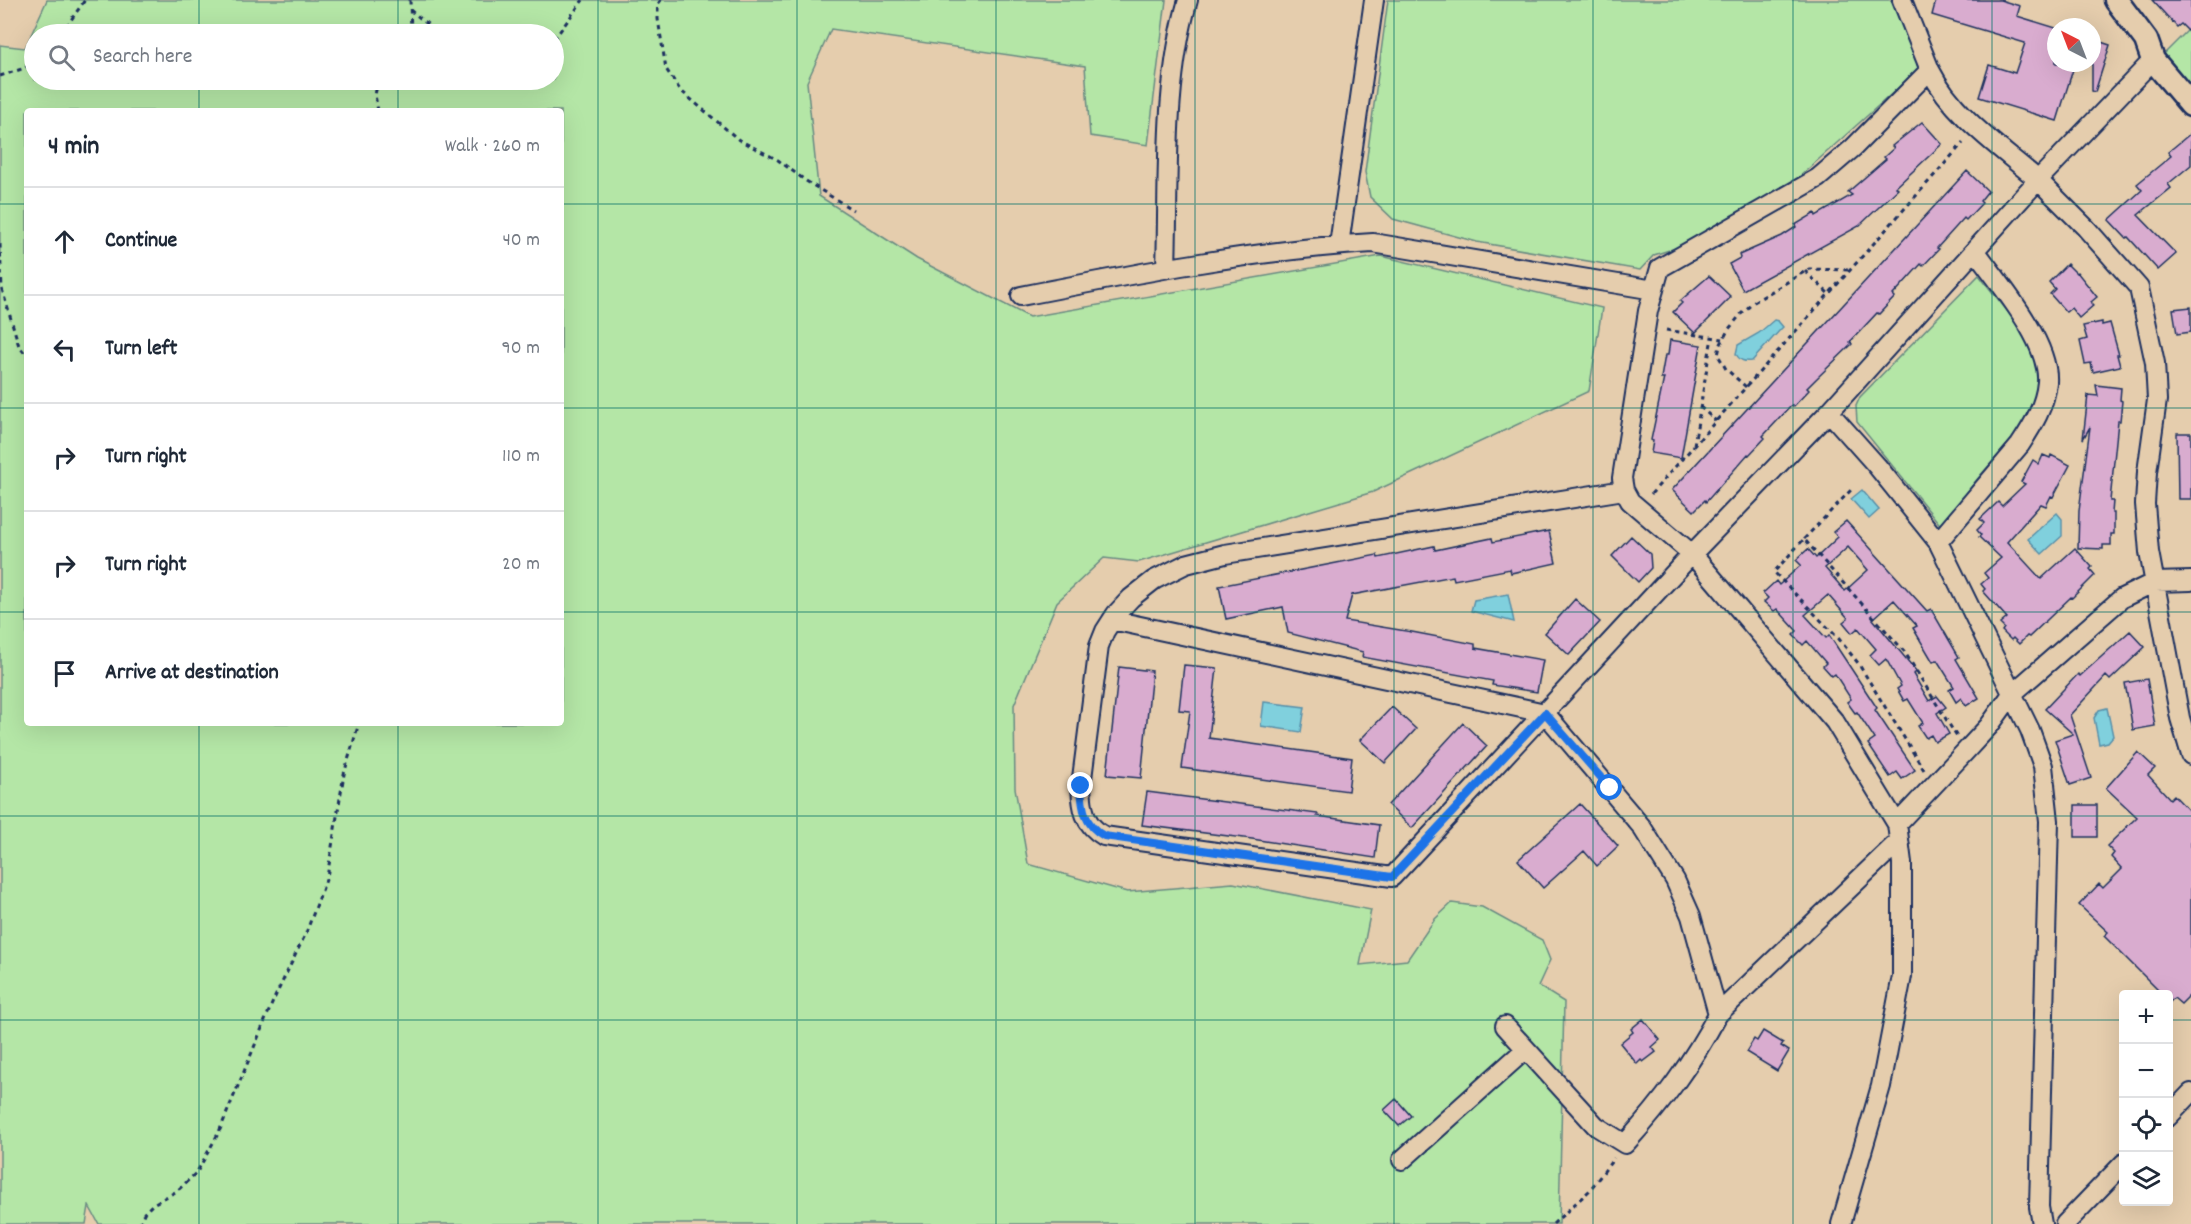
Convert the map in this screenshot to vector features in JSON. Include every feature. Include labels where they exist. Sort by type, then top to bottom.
[{"type":"street","points":[[1166,268],[1171,83],[1177,41],[1188,0]]},
{"type":"street","points":[[1339,245],[1374,0]]},
{"type":"street","points":[[1902,0],[1930,70],[1942,89],[1961,112],[2038,180],[2086,228],[2139,288],[2155,363],[2157,400],[2145,504],[2149,552],[2180,718],[2191,754]]},
{"type":"street","points":[[2116,0],[2146,40],[2153,60],[2191,105]]},
{"type":"street","points":[[1624,490],[1226,554],[1186,564],[1154,580],[1131,598],[1112,620],[1099,646],[1081,786],[1082,806],[1086,819],[1093,830],[1104,836],[1392,877],[1692,555],[1829,412],[2038,180],[2153,60]]},
{"type":"street","points":[[1841,1224],[1881,1086],[1899,1001],[1903,927],[1902,863],[1898,833],[1835,722],[1692,555],[1630,501],[1624,490],[1622,478],[1648,311],[1660,268],[1798,191],[1833,166],[1930,70]]},
{"type":"street","points":[[1021,296],[1166,268],[1339,245],[1373,243],[1654,290]]},
{"type":"street","points":[[1938,542],[2031,429],[2039,414],[2047,380],[2046,365],[2033,334],[1975,250]]},
{"type":"street","points":[[1829,412],[1877,466],[1938,542],[2039,753],[2048,801],[2039,1196],[2042,1224]]},
{"type":"street","points":[[1505,1026],[1596,1126],[1625,1144],[1657,1109],[1679,1080],[1718,1014],[1898,833],[1934,787],[1989,726],[2012,694],[2122,598],[2155,582],[2191,581]]},
{"type":"street","points":[[1112,620],[1545,713],[1641,826],[1675,880],[1691,916],[1718,1014]]},
{"type":"street","points":[[1402,1160],[1526,1049]]},
{"type":"street","points":[[2173,1113],[2191,1093]]},
{"type":"street","points":[[2065,1224],[2119,1168]]},
{"type":"path","points":[[68,24],[85,0]]},
{"type":"path","points":[[410,0],[411,24]]},
{"type":"path","points":[[564,26],[583,0]]},
{"type":"path","points":[[661,0],[658,4],[658,19],[666,69],[680,90],[740,140],[778,160],[806,182],[853,210]]},
{"type":"path","points":[[410,10],[428,24]]},
{"type":"path","points":[[0,75],[24,68]]},
{"type":"path","points":[[376,90],[377,108]]},
{"type":"path","points":[[1651,494],[1963,143]]},
{"type":"path","points":[[0,244],[2,289],[19,346],[24,352]]},
{"type":"path","points":[[1746,387],[1721,363],[1718,356],[1728,330],[1742,313],[1754,302],[1809,268],[1851,270]]},
{"type":"path","points":[[1805,271],[1829,294]]},
{"type":"path","points":[[1666,330],[1724,339]]},
{"type":"path","points":[[1693,447],[1712,337]]},
{"type":"path","points":[[1700,407],[1716,421]]},
{"type":"path","points":[[1852,488],[1774,572],[1839,639],[1858,663],[1934,787]]},
{"type":"path","points":[[1804,539],[1904,651],[1965,752]]},
{"type":"path","points":[[140,1224],[144,1213],[153,1204],[177,1191],[197,1172],[219,1132],[274,999],[306,933],[327,877],[344,774],[358,726]]},
{"type":"path","points":[[1552,1224],[1589,1191],[1625,1144]]},
{"type":"green space","points":[[47,0],[1166,0],[1148,145],[1090,136],[1085,66],[831,29],[807,82],[819,196],[917,259],[1029,317],[1381,256],[1602,308],[1589,391],[1373,492],[1139,562],[1104,558],[1057,602],[1014,705],[1015,788],[1028,864],[1127,892],[1233,883],[1371,910],[1360,965],[1407,960],[1435,919],[1452,903],[1482,907],[1542,940],[1550,960],[1538,986],[1564,1002],[1559,1224],[99,1224],[89,1206],[86,1224],[0,1224],[0,45],[24,48],[24,90],[564,90],[564,24],[36,24]]},
{"type":"green space","points":[[1388,0],[1896,0],[1914,45],[1918,70],[1798,178],[1751,210],[1685,245],[1654,255],[1640,270],[1477,242],[1393,219],[1370,197],[1365,172]]},
{"type":"green space","points":[[2191,27],[2191,94],[2160,58]]},
{"type":"green space","points":[[1979,275],[2029,345],[2037,374],[2036,392],[2031,409],[2011,440],[1942,527],[1857,422],[1856,406],[1860,397]]},
{"type":"water","points":[[1774,320],[1783,327],[1752,361],[1739,358],[1736,354],[1738,345],[1759,333]]},
{"type":"water","points":[[1862,490],[1879,510],[1869,519],[1851,499]]},
{"type":"water","points":[[2057,513],[2062,519],[2062,536],[2042,554],[2028,539]]},
{"type":"water","points":[[1508,594],[1514,622],[1471,611],[1474,600]]},
{"type":"water","points":[[1264,702],[1305,707],[1301,732],[1261,726]]},
{"type":"water","points":[[2107,708],[2113,736],[2108,742],[2099,744],[2094,718],[2099,710]]},
{"type":"building","points":[[1936,0],[2000,0],[2020,6],[2017,16],[2047,25],[2047,72],[2072,72],[2057,121],[1979,97],[1989,65],[2015,73],[2025,43],[1932,15]]},
{"type":"building","points":[[2152,0],[2191,0],[2191,34],[2181,24],[2177,27]]},
{"type":"building","points":[[2101,42],[2110,45],[2095,92],[2092,91],[2092,72],[2101,72]]},
{"type":"building","points":[[1922,122],[1942,144],[1859,226],[1743,290],[1729,264],[1740,258],[1739,255],[1782,236],[1815,213],[1816,216],[1852,195],[1848,192],[1886,159],[1884,157],[1894,148],[1892,146]]},
{"type":"building","points":[[2191,133],[2191,165],[2168,184],[2171,188],[2138,215],[2176,254],[2158,270],[2109,220],[2142,190],[2137,184],[2171,156],[2168,152]]},
{"type":"building","points":[[1967,171],[1988,191],[1980,201],[1982,203],[1966,220],[1964,218],[1937,248],[1939,249],[1923,266],[1921,264],[1893,295],[1895,297],[1850,342],[1852,344],[1807,388],[1809,390],[1763,436],[1765,438],[1706,502],[1705,500],[1694,511],[1672,490]]},
{"type":"building","points":[[2067,264],[2077,272],[2097,297],[2091,302],[2094,305],[2079,318],[2071,308],[2066,312],[2050,294],[2055,289],[2049,282]]},
{"type":"building","points":[[1709,276],[1731,297],[1695,333],[1673,312],[1682,303],[1680,301]]},
{"type":"building","points":[[2191,307],[2191,332],[2177,334],[2173,309]]},
{"type":"building","points":[[2102,322],[2102,325],[2110,323],[2120,366],[2093,372],[2091,363],[2085,364],[2080,341],[2087,339],[2083,326]]},
{"type":"building","points":[[1670,340],[1701,345],[1681,458],[1651,453],[1653,441],[1651,440],[1664,378],[1661,378]]},
{"type":"building","points":[[2096,385],[2121,388],[2120,400],[2122,401],[2110,501],[2113,501],[2114,534],[2111,534],[2111,545],[2103,545],[2103,549],[2078,548],[2079,511],[2090,427],[2083,439],[2088,395],[2098,396]]},
{"type":"building","points":[[2177,433],[2191,433],[2191,499],[2178,499]]},
{"type":"building","points":[[2043,455],[2050,458],[2051,455],[2070,465],[2046,506],[2041,504],[2007,542],[2041,579],[2075,548],[2092,567],[2090,569],[2095,575],[2019,644],[2002,631],[2004,628],[2000,624],[2007,618],[1983,591],[1985,589],[1981,584],[1988,578],[1984,573],[2001,558],[1979,537],[1981,535],[1977,530],[1984,523],[1980,519],[1998,502],[2002,506],[2025,484],[2021,482],[2033,460],[2039,464]]},
{"type":"building","points":[[1846,521],[1927,611],[1931,609],[1959,657],[1956,659],[1979,698],[1966,706],[1961,698],[1956,702],[1949,690],[1954,687],[1937,660],[1933,662],[1913,628],[1917,626],[1894,600],[1873,619],[1917,672],[1913,674],[1929,701],[1937,696],[1946,707],[1937,713],[1949,734],[1935,742],[1931,735],[1926,738],[1918,726],[1923,723],[1908,699],[1904,701],[1897,689],[1901,686],[1886,659],[1879,665],[1870,655],[1876,649],[1858,628],[1852,633],[1843,622],[1848,618],[1828,595],[1805,615],[1826,638],[1829,635],[1915,770],[1902,779],[1897,772],[1890,777],[1868,744],[1875,739],[1857,712],[1855,713],[1847,702],[1851,699],[1835,674],[1832,676],[1823,666],[1826,663],[1807,641],[1803,645],[1793,635],[1797,631],[1777,609],[1774,611],[1764,602],[1768,598],[1763,593],[1776,581],[1779,585],[1801,565],[1796,560],[1808,549],[1816,558],[1838,537],[1833,532]],"holes":[[[1848,547],[1868,570],[1845,591],[1825,568]]]},
{"type":"building","points":[[1549,531],[1556,563],[1511,573],[1510,569],[1454,580],[1453,576],[1352,595],[1345,621],[1475,644],[1475,648],[1543,660],[1537,692],[1492,685],[1493,681],[1362,657],[1363,652],[1288,633],[1283,607],[1226,619],[1219,586],[1377,555],[1378,558],[1434,546],[1435,550],[1492,538],[1493,542]]},
{"type":"building","points":[[1631,536],[1650,554],[1651,568],[1638,582],[1612,556]]},
{"type":"building","points":[[1575,599],[1600,622],[1569,655],[1545,633]]},
{"type":"building","points":[[2130,631],[2145,647],[2110,680],[2106,676],[2070,715],[2091,778],[2070,785],[2055,740],[2073,734],[2045,709],[2078,674],[2080,676]]},
{"type":"building","points":[[1184,665],[1217,668],[1209,738],[1352,758],[1348,791],[1182,768],[1190,711],[1179,710]]},
{"type":"building","points":[[1119,667],[1152,671],[1141,778],[1107,775]]},
{"type":"building","points":[[2147,679],[2155,726],[2133,730],[2125,683]]},
{"type":"building","points":[[1392,707],[1416,729],[1385,763],[1360,740]]},
{"type":"building","points":[[1463,723],[1487,746],[1412,828],[1388,805]]},
{"type":"building","points":[[2138,752],[2155,768],[2148,775],[2170,799],[2174,795],[2191,813],[2191,994],[2181,1004],[2173,999],[2173,990],[2158,990],[2104,936],[2108,932],[2079,905],[2099,884],[2103,888],[2122,869],[2111,857],[2114,853],[2107,846],[2137,817],[2106,788]]},
{"type":"building","points":[[1147,792],[1318,814],[1317,816],[1379,825],[1375,858],[1142,825]]},
{"type":"building","points":[[1580,804],[1618,846],[1597,866],[1584,851],[1543,888],[1518,860]]},
{"type":"building","points":[[2075,805],[2097,805],[2097,837],[2075,837]]},
{"type":"building","points":[[1643,1019],[1660,1040],[1652,1047],[1656,1052],[1637,1064],[1620,1043]]},
{"type":"building","points":[[1763,1031],[1783,1043],[1781,1046],[1789,1051],[1777,1071],[1746,1052],[1754,1039],[1757,1041]]},
{"type":"building","points":[[1396,1099],[1411,1116],[1399,1126],[1384,1110]]},
{"type":"route","points":[[1081,786],[1082,806],[1086,819],[1093,830],[1104,836],[1392,877],[1545,713],[1610,788]]}]
